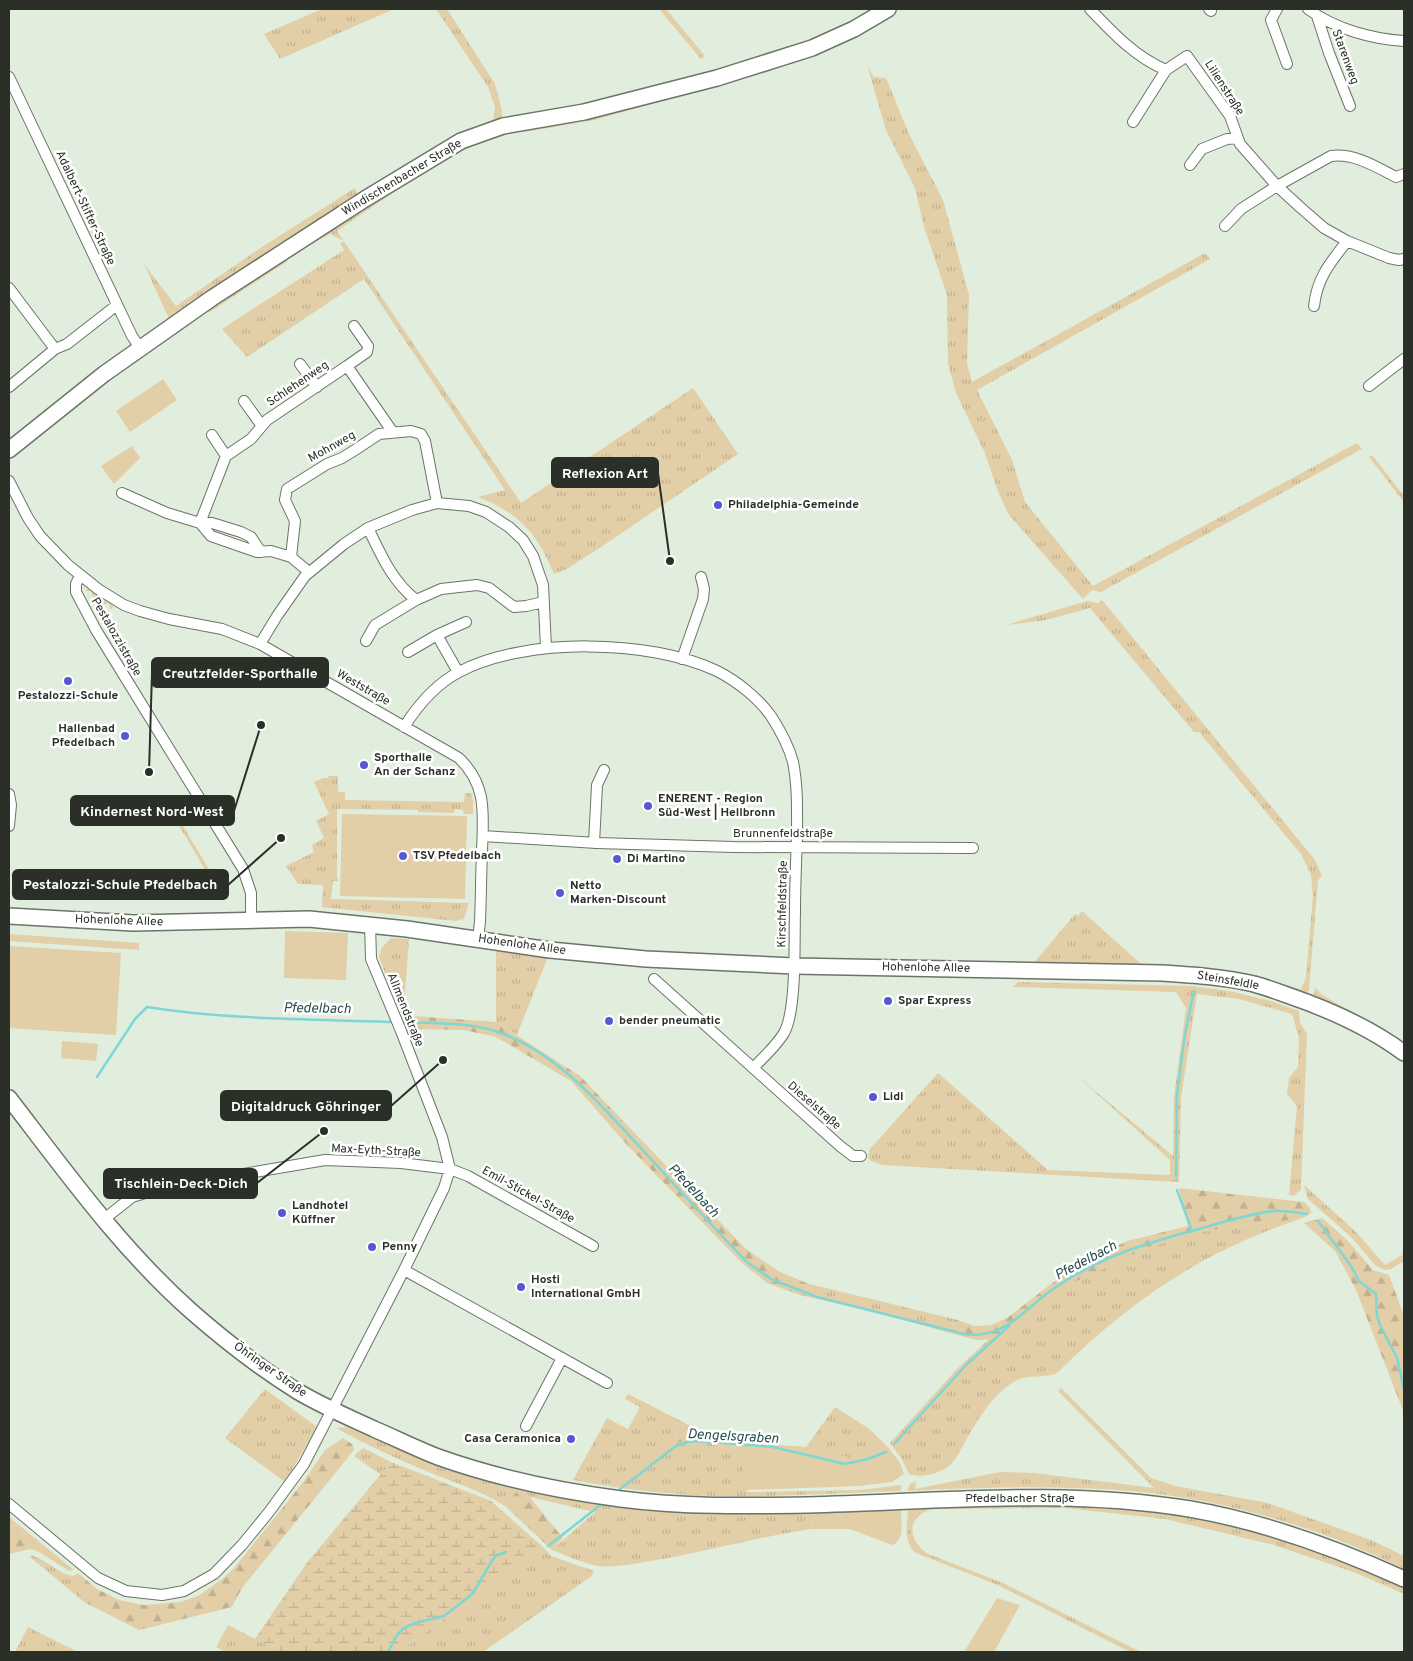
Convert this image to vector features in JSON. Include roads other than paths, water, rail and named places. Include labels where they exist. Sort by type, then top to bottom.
[{"type":"street","name":"Windischenbacher Straße","points":[[9,450],[104,374],[212,298],[432,158],[468,138],[504,126],[584,112],[716,78],[812,48],[854,29],[888,9]]},
{"type":"street","points":[[1090,9],[1123,43],[1166,70],[1133,122]]},
{"type":"street","points":[[1276,9],[1271,20],[1287,64]]},
{"type":"street","points":[[1308,9],[1317,16],[1349,30],[1387,40],[1404,42]]},
{"type":"street","name":"Starenweg","points":[[1317,16],[1329,54],[1350,106]]},
{"type":"street","name":"Lilienstraße","points":[[1166,70],[1187,56],[1230,116],[1240,144],[1277,186],[1324,228],[1346,241],[1389,258],[1404,259]]},
{"type":"street","name":"Adalbert-Stifter-Straße","points":[[9,77],[117,305],[140,348]]},
{"type":"street","points":[[1190,166],[1202,150],[1227,139],[1238,138]]},
{"type":"street","points":[[1225,226],[1242,209],[1277,186],[1331,156],[1341,154],[1356,158],[1396,177],[1404,174]]},
{"type":"street","points":[[1314,306],[1315,292],[1322,274],[1346,241]]},
{"type":"street","points":[[9,288],[55,349]]},
{"type":"street","points":[[9,387],[55,349],[67,344],[117,305]]},
{"type":"street","points":[[347,366],[366,352],[368,346],[354,326]]},
{"type":"street","points":[[1369,386],[1404,359]]},
{"type":"street","points":[[300,364],[317,387]]},
{"type":"street","name":"Schlehenweg","points":[[226,456],[251,439],[267,420],[347,366],[392,432]]},
{"type":"street","points":[[244,401],[262,426]]},
{"type":"street","name":"Mohnweg","points":[[291,557],[295,520],[285,500],[287,489],[327,464],[342,458],[379,434],[411,431],[421,434],[425,441],[437,503]]},
{"type":"street","points":[[200,523],[226,456],[212,435]]},
{"type":"street","name":"Weststraße","points":[[9,481],[21,506],[40,536],[80,575],[98,589],[132,608],[169,619],[222,629],[260,644],[446,749],[468,766],[479,786],[483,806],[478,939]]},
{"type":"street","points":[[122,493],[167,513],[200,523],[211,536],[257,552],[271,551],[291,557],[309,572]]},
{"type":"street","points":[[260,644],[305,576],[344,544],[368,528],[412,510],[437,503],[468,506],[486,512],[509,527],[523,540],[533,556],[543,585],[546,648]]},
{"type":"street","points":[[368,528],[388,569],[407,593],[416,600]]},
{"type":"street","name":"Pestalozzistraße","points":[[80,575],[76,584],[76,592],[172,755],[243,869],[251,893],[251,920]]},
{"type":"street","points":[[682,659],[703,599],[704,589],[700,577]]},
{"type":"street","points":[[366,641],[375,625],[416,600],[441,589],[477,585],[489,588],[514,606],[526,606],[544,602]]},
{"type":"street","points":[[408,652],[437,635],[466,622]]},
{"type":"street","points":[[437,635],[458,672]]},
{"type":"street","name":"Kirschfeldstraße","points":[[404,727],[416,709],[430,694],[458,672],[481,662],[506,655],[546,648],[585,647],[643,650],[682,659],[717,671],[738,684],[770,716],[785,742],[792,761],[798,794],[794,966]]},
{"type":"street","points":[[594,843],[598,785],[604,770]]},
{"type":"street","points":[[9,794],[12,805],[9,826]]},
{"type":"street","name":"Brunnenfeldstraße","points":[[483,836],[594,843],[973,848]]},
{"type":"street","name":"Hohenlohe Allee","points":[[9,916],[133,923],[309,919],[370,924],[550,950],[646,959],[794,966],[1036,971]]},
{"type":"street","name":"Allmendstraße","points":[[370,924],[370,959],[395,1016],[442,1137],[450,1169]]},
{"type":"street","points":[[753,1068],[778,1042],[790,1019],[794,966]]},
{"type":"street","name":"Steinsfeldle","points":[[1036,971],[1162,973],[1206,976],[1255,984],[1337,1014],[1372,1032],[1404,1053]]},
{"type":"street","name":"Dieselstraße","points":[[654,979],[840,1146],[853,1156],[861,1156]]},
{"type":"street","name":"Öhringer Straße","points":[[9,1098],[103,1220],[169,1290],[192,1312],[250,1359],[296,1390],[332,1410],[435,1456],[548,1488],[623,1500]]},
{"type":"street","name":"Max-Eyth-Straße","points":[[103,1220],[132,1197],[162,1188],[296,1164],[325,1160],[347,1160],[401,1163],[450,1169]]},
{"type":"street","points":[[9,1504],[98,1578],[126,1591],[162,1595],[184,1591],[214,1574],[232,1557],[304,1464],[404,1270],[444,1188],[450,1169]]},
{"type":"street","name":"Emil-Stickel-Straße","points":[[450,1169],[468,1176],[593,1246]]},
{"type":"street","points":[[404,1270],[607,1384]]},
{"type":"street","points":[[526,1426],[562,1358]]},
{"type":"street","name":"Pfedelbacher Straße","points":[[623,1500],[716,1506],[809,1505],[996,1498],[1049,1498],[1128,1502],[1190,1510],[1274,1530],[1330,1548],[1404,1580]]},
{"type":"waterway","points":[[1176,1176],[1177,1095],[1185,1034],[1194,991]]},
{"type":"waterway","name":"Pfedelbach","points":[[97,1077],[135,1019],[147,1007],[239,1017],[393,1022]]},
{"type":"waterway","name":"Pfedelbach","points":[[401,1022],[480,1027],[506,1035],[544,1055],[578,1082],[594,1098],[747,1262],[771,1279],[817,1297],[964,1334],[977,1335],[1000,1329],[1073,1276],[1101,1262],[1142,1246],[1226,1221],[1264,1212],[1286,1211],[1307,1214]]},
{"type":"waterway","points":[[1177,1190],[1192,1231]]},
{"type":"waterway","points":[[1318,1221],[1351,1266],[1359,1281],[1376,1294],[1377,1316],[1397,1358],[1404,1389]]},
{"type":"waterway","name":"Dengelsgraben","points":[[895,1443],[966,1365],[1009,1326]]},
{"type":"waterway","name":"Dengelsgraben","points":[[620,1489],[676,1446],[687,1442],[699,1441],[773,1447],[845,1464],[868,1459],[886,1452]]},
{"type":"waterway","name":"Dengelsgraben","points":[[548,1546],[603,1503]]},
{"type":"waterway","name":"Dengelsgraben","points":[[388,1652],[397,1635],[404,1628],[415,1623],[444,1616],[473,1593],[495,1556],[506,1552]]},
{"type":"place","name":"Philadelphia-Gemeinde","points":[[718,505]]},
{"type":"place","name":"Reflexion Art","points":[[670,561]]},
{"type":"place","name":"Pestalozzi-Schule","points":[[68,681]]},
{"type":"place","name":"Kindernest Nord-West","points":[[261,725]]},
{"type":"place","name":"Hallenbad Pfedelbach","points":[[125,736]]},
{"type":"place","name":"Sporthalle An der Schanz","points":[[364,765]]},
{"type":"place","name":"Creutzfelder-Sporthalle","points":[[149,772]]},
{"type":"place","name":"ENERENT - Region Süd-West | Hellbronn","points":[[648,806]]},
{"type":"place","name":"Pestalozzi-Schule Pfedelbach","points":[[281,838]]},
{"type":"place","name":"TSV Pfedelbach","points":[[403,856]]},
{"type":"place","name":"Di Martino","points":[[617,859]]},
{"type":"place","name":"Netto Marken-Discount","points":[[560,893]]},
{"type":"place","name":"Spar Express","points":[[888,1001]]},
{"type":"place","name":"bender pneumatic","points":[[609,1021]]},
{"type":"place","name":"Digitaldruck Göhringer","points":[[443,1060]]},
{"type":"place","name":"Lidl","points":[[873,1097]]},
{"type":"place","name":"Tischlein-Deck-Dich","points":[[324,1131]]},
{"type":"place","name":"Landhotel Küffner","points":[[282,1213]]},
{"type":"place","name":"Penny","points":[[372,1247]]},
{"type":"place","name":"Hosti International GmbH","points":[[521,1287]]},
{"type":"place","name":"Casa Ceramonica","points":[[571,1439]]}]
